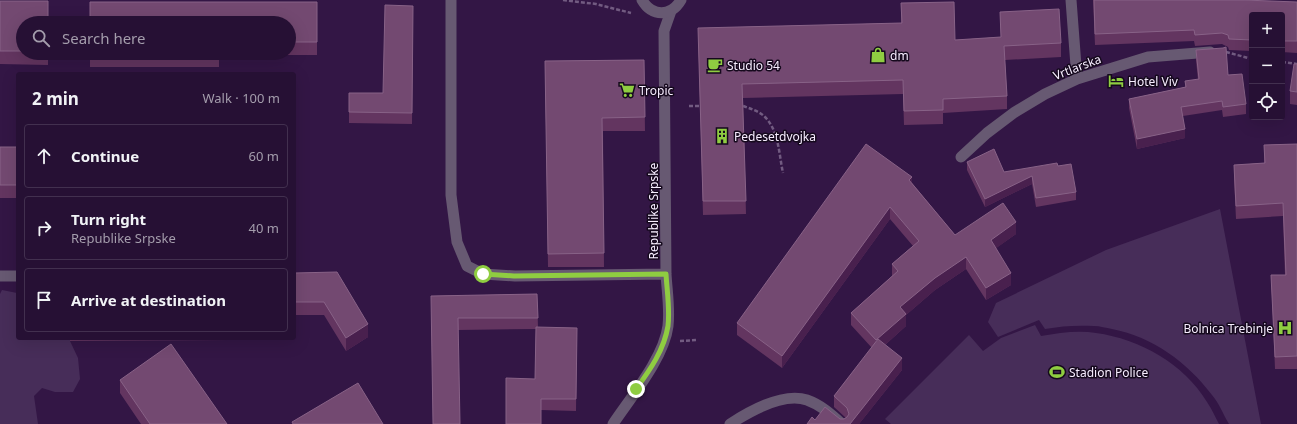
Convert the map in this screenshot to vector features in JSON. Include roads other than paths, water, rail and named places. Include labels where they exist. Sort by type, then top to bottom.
[{"type":"street","points":[[451,0],[451,195],[457,242],[467,266],[483,274],[514,276],[666,274]]},
{"type":"street","points":[[642,0],[645,6],[658,13],[665,13],[690,0]]},
{"type":"street","points":[[1071,0],[1077,78]]},
{"type":"street","points":[[664,32],[677,6]]},
{"type":"street","points":[[658,13],[664,32]]},
{"type":"street","name":"Republike Srpske","points":[[613,424],[654,363],[664,341],[668,326],[666,274],[664,32]]},
{"type":"street","name":"Vrtlarska","points":[[961,157],[987,133],[1015,112],[1045,94],[1077,78],[1148,57],[1222,51]]},
{"type":"street","points":[[0,276],[16,276]]},
{"type":"street","points":[[730,424],[750,411],[785,398],[806,400],[825,409],[842,424]]},
{"type":"place","name":"dm","points":[[878,55]]},
{"type":"place","name":"Studio 54","points":[[715,65]]},
{"type":"place","name":"Hotel Viv","points":[[1116,81]]},
{"type":"place","name":"Tropic","points":[[627,90]]},
{"type":"place","name":"Pedesetdvojka","points":[[722,136]]},
{"type":"place","name":"Bolnica Trebinje","points":[[1285,328]]},
{"type":"place","name":"Stadion Police","points":[[1057,372]]}]
